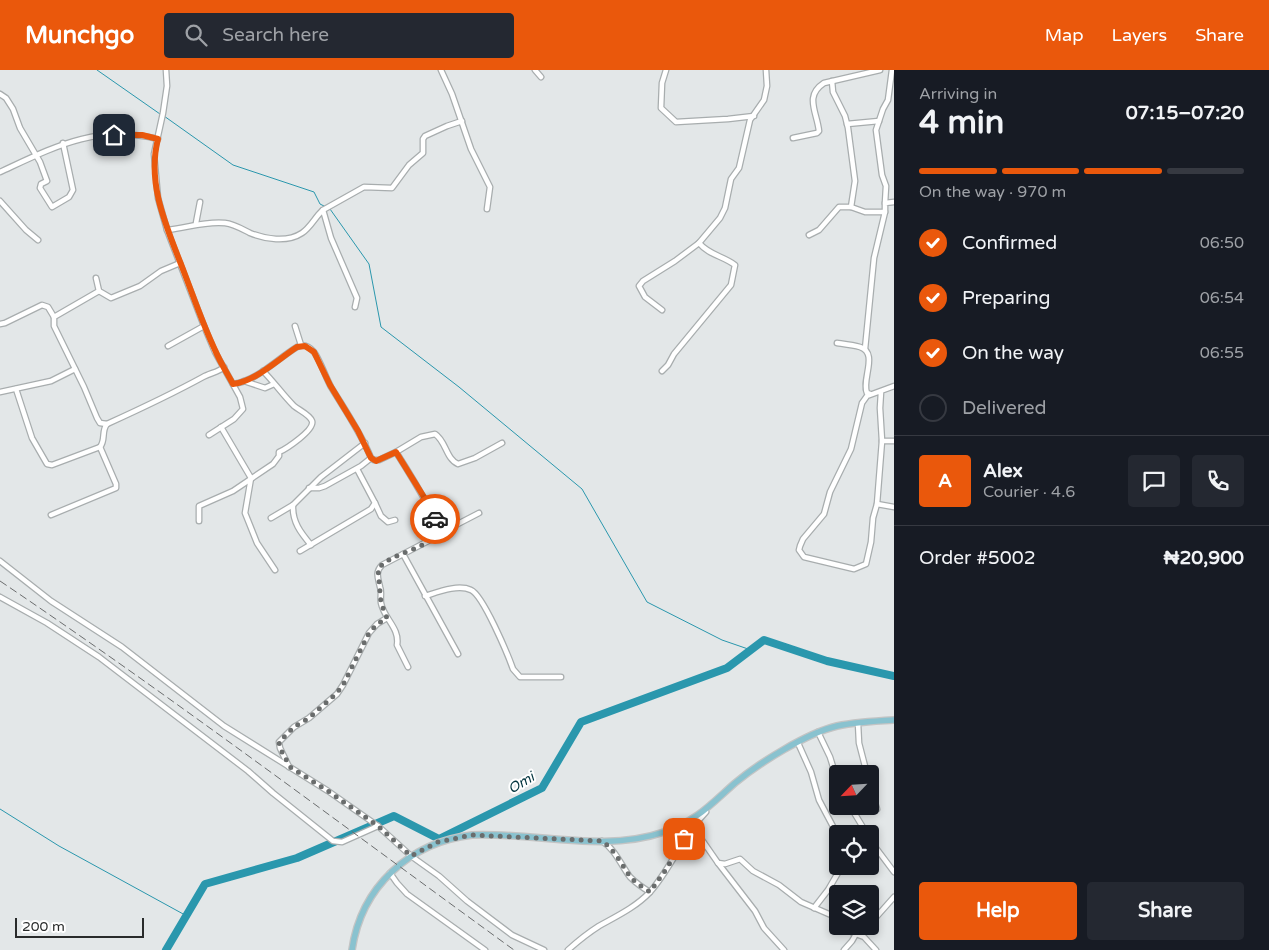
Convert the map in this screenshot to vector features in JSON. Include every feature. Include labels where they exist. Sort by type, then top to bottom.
[{"type":"main road","points":[[352,950],[363,912],[376,889],[390,873],[411,856],[438,842],[472,835],[602,841],[627,840],[655,835],[682,824],[709,808],[736,782],[768,759],[818,732],[858,723],[894,720]]},
{"type":"street","points":[[166,70],[167,86],[164,113],[154,154],[154,171],[158,198],[167,230],[204,326],[244,408],[234,419],[209,435]]},
{"type":"street","points":[[441,70],[452,94],[471,149],[490,187],[486,209]]},
{"type":"street","points":[[535,70],[541,77]]},
{"type":"street","points":[[666,70],[662,83],[661,108],[676,122],[754,116]]},
{"type":"street","points":[[662,310],[645,298],[640,286],[643,280],[675,261],[699,243],[720,218],[725,208],[729,186],[739,168],[750,120],[764,100],[767,86],[766,70]]},
{"type":"street","points":[[793,138],[819,131],[812,96],[818,87],[824,83],[880,70]]},
{"type":"street","points":[[870,394],[867,393],[865,388],[869,360],[865,349],[874,258],[885,212],[886,186],[881,168],[876,130],[882,109],[888,100],[892,70]]},
{"type":"street","points":[[832,81],[833,92],[847,124],[855,177],[851,207]]},
{"type":"street","points":[[0,94],[6,98],[13,109],[20,128],[36,155],[46,181],[41,184],[40,188],[52,208],[69,197],[73,190],[64,143]]},
{"type":"street","points":[[167,230],[196,223],[225,223],[265,238],[288,238],[303,233],[323,210],[364,187],[392,188],[409,165],[423,154],[423,139],[425,136],[462,121]]},
{"type":"street","points":[[847,124],[879,121]]},
{"type":"street","points":[[0,172],[64,143],[83,138],[125,134],[158,139]]},
{"type":"street","points":[[0,201],[26,230],[38,240]]},
{"type":"street","points":[[196,223],[200,202]]},
{"type":"street","points":[[885,203],[894,202]]},
{"type":"street","points":[[809,235],[819,230],[839,207],[851,207],[864,212],[885,212]]},
{"type":"street","points":[[323,210],[331,238],[357,298],[355,307]]},
{"type":"street","points":[[662,372],[674,354],[731,285],[735,265],[730,261],[705,251],[699,243]]},
{"type":"street","points":[[96,278],[99,290],[111,298],[140,286],[161,271],[180,263]]},
{"type":"street","points":[[54,317],[99,290]]},
{"type":"street","points":[[0,324],[42,305],[48,307],[54,317],[54,326],[58,337],[76,369],[97,418],[100,423],[107,424]]},
{"type":"street","points":[[168,346],[204,326]]},
{"type":"street","points":[[295,326],[301,345]]},
{"type":"street","points":[[837,343],[865,349]]},
{"type":"street","points":[[233,384],[244,381],[301,345]]},
{"type":"street","points":[[301,345],[314,352],[330,385],[365,443],[371,458],[376,461],[421,437],[435,434],[441,439],[453,461],[458,464],[484,454],[502,443]]},
{"type":"street","points":[[16,389],[30,433],[47,464],[52,465],[100,447],[104,439],[104,427],[107,424],[224,367]]},
{"type":"street","points":[[0,392],[51,381],[76,369]]},
{"type":"street","points":[[199,521],[199,506],[233,490],[273,464],[279,456],[279,452],[301,437],[312,425],[308,417],[294,406],[263,370]]},
{"type":"street","points":[[244,381],[265,388],[274,384]]},
{"type":"street","points":[[881,392],[882,441],[877,504],[866,564],[854,570],[804,557],[801,554],[800,546],[803,538],[824,514],[830,492],[851,449],[862,403],[870,394],[881,392],[894,386]]},
{"type":"street","points":[[221,427],[251,478],[245,513],[257,543],[275,570]]},
{"type":"street","points":[[882,441],[894,441]]},
{"type":"street","points":[[271,518],[292,505],[321,477],[365,443]]},
{"type":"street","points":[[51,515],[116,488],[100,447]]},
{"type":"street","points":[[396,452],[427,502],[440,529]]},
{"type":"street","points":[[309,488],[325,486],[357,469],[371,458]]},
{"type":"street","points":[[357,469],[381,516],[388,522],[394,520]]},
{"type":"street","points":[[300,550],[371,509],[375,503]]},
{"type":"street","points":[[877,504],[894,507]]},
{"type":"street","points":[[292,505],[297,526],[311,545]]},
{"type":"street","points":[[408,667],[397,646],[397,632],[387,618],[381,603],[378,569],[392,559],[434,538],[440,529],[452,527],[479,513]]},
{"type":"street","points":[[403,554],[458,654]]},
{"type":"street","points":[[0,561],[51,601],[122,647],[224,726],[328,791],[378,826],[411,856],[512,935],[544,950]]},
{"type":"street","points":[[426,596],[453,589],[471,590],[476,594],[488,615],[517,674],[526,678],[561,677]]},
{"type":"street","points":[[0,597],[47,623],[99,657],[248,771],[332,841],[336,843],[342,842],[378,826]]},
{"type":"street","points":[[290,767],[280,748],[279,742],[294,727],[309,718],[336,694],[343,685],[369,633],[377,624],[387,618]]},
{"type":"street","points":[[858,723],[859,743],[865,765]]},
{"type":"street","points":[[818,732],[832,765]]},
{"type":"street","points":[[798,743],[811,772],[819,800],[832,825]]},
{"type":"street","points":[[568,950],[592,931],[635,906],[650,892],[693,827],[709,808]]},
{"type":"street","points":[[693,827],[755,911],[764,928],[784,950]]},
{"type":"street","points":[[602,841],[610,846],[629,876],[650,892]]},
{"type":"street","points":[[879,852],[894,872]]},
{"type":"street","points":[[718,863],[725,864],[740,860],[753,871],[779,885],[801,902],[829,914]]},
{"type":"street","points":[[390,873],[396,883],[407,894],[485,950]]},
{"type":"street","points":[[814,908],[837,875]]},
{"type":"street","points":[[879,914],[894,897]]},
{"type":"street","points":[[844,950],[855,935]]},
{"type":"street","points":[[859,935],[864,937],[876,950]]},
{"type":"waterway","points":[[97,70],[160,114]]},
{"type":"waterway","points":[[164,116],[233,165],[314,192],[320,204],[326,207]]},
{"type":"waterway","points":[[330,209],[369,264],[381,327],[459,387],[582,489],[647,602],[722,640],[751,650]]},
{"type":"waterway","name":"Omi","points":[[166,950],[205,884],[297,858],[394,816],[439,839],[542,788],[581,722],[727,668],[764,640],[827,661],[894,676]]},
{"type":"waterway","points":[[0,809],[59,846],[185,915]]},
{"type":"railway","points":[[0,581],[194,717],[514,950]]},
{"type":"way so far","points":[[435,519],[440,529],[434,538],[392,559],[378,569],[381,603],[387,618],[377,624],[369,633],[343,685],[336,694],[309,718],[294,727],[279,742],[280,748],[290,767],[378,826],[411,856],[438,842],[455,837],[481,834],[602,841],[610,846],[629,876],[650,892],[684,839]]},
{"type":"route","points":[[114,135],[142,135],[158,139],[154,154],[154,171],[158,198],[167,230],[215,352],[233,384],[244,381],[301,345],[309,348],[318,359],[330,385],[365,443],[371,458],[376,461],[396,452],[427,502],[435,519]]}]
